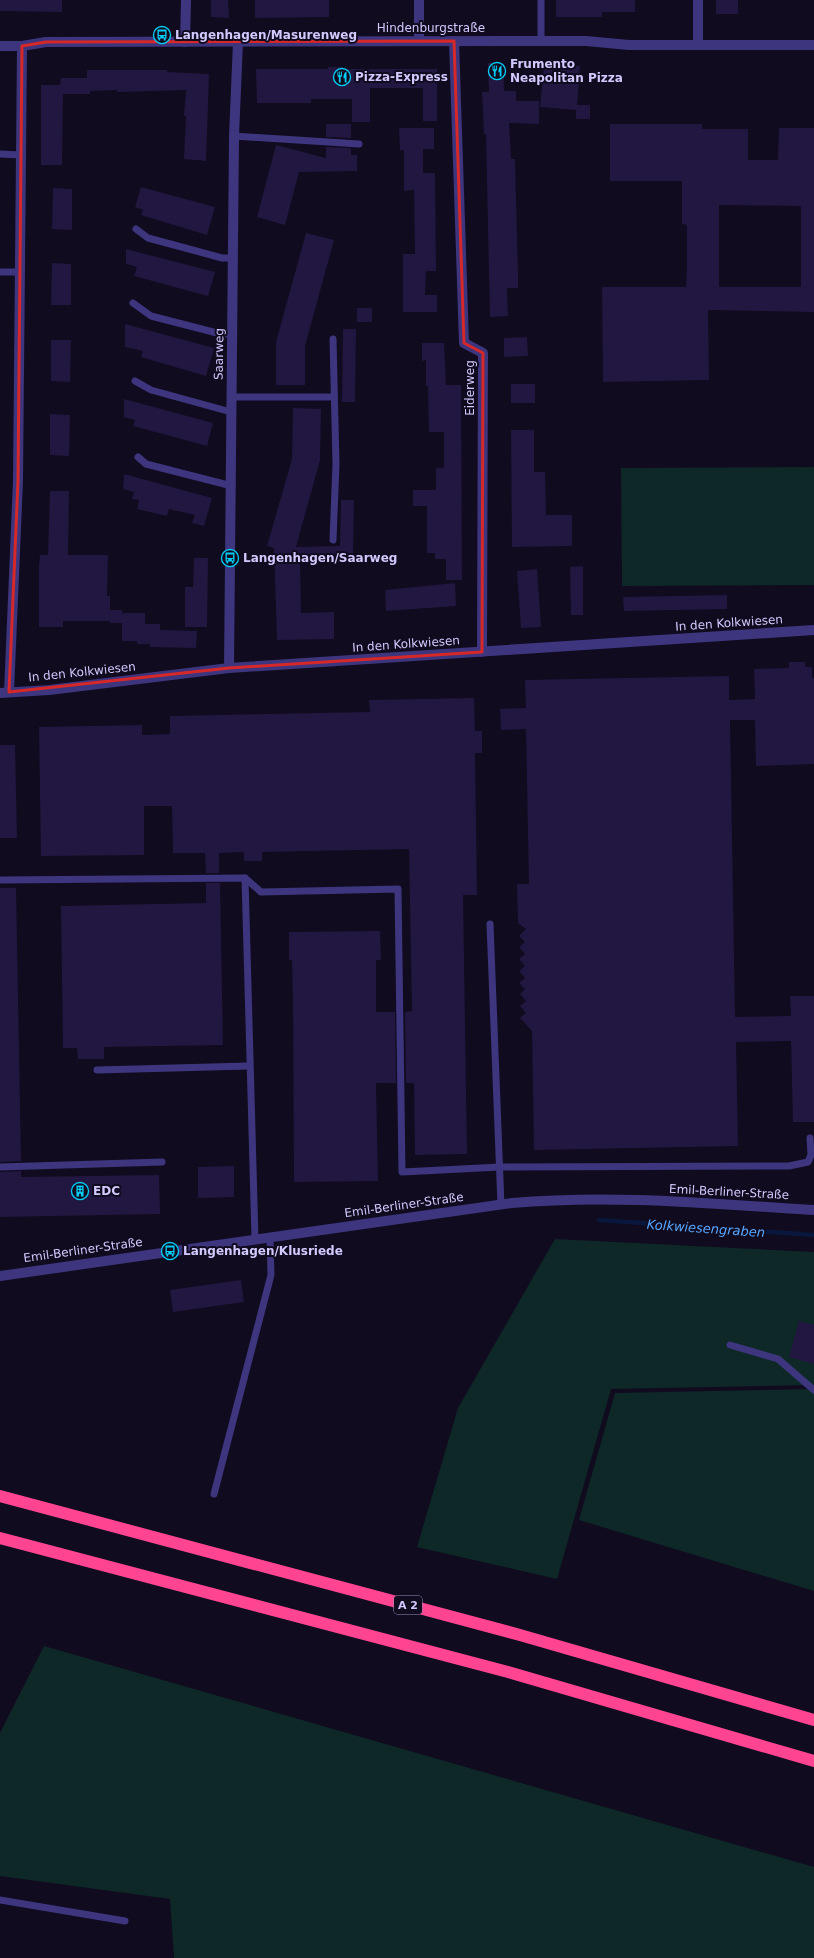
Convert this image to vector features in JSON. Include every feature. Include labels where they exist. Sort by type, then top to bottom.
[{"type":"highway","name":"A 2","points":[[0,1496],[512,1632],[814,1720]]},
{"type":"highway","points":[[0,1538],[508,1672],[814,1761]]},
{"type":"street","points":[[185,42],[186,0]]},
{"type":"street","points":[[418,0],[419,41]]},
{"type":"street","points":[[698,0],[698,45]]},
{"type":"street","name":"Hindenburgstraße","points":[[0,46],[22,46],[46,42],[419,41],[586,41],[629,45],[814,45]]},
{"type":"street","name":"Eiderweg","points":[[454,41],[464,343],[484,353],[482,652]]},
{"type":"street","name":"Saarweg","points":[[229,668],[232,486],[231,397],[233,334],[234,136],[238,42]]},
{"type":"street","points":[[5,692],[18,482],[22,46]]},
{"type":"street","name":"In den Kolkwiesen","points":[[5,692],[50,690],[229,668],[814,630]]},
{"type":"street","name":"Emil-Berliner-Straße","points":[[0,1276],[501,1205],[558,1199],[601,1198],[814,1210]]},
{"type":"lane","points":[[541,0],[541,41]]},
{"type":"lane","points":[[234,136],[359,144]]},
{"type":"lane","points":[[0,154],[21,155]]},
{"type":"lane","points":[[136,229],[148,238],[222,258],[233,258]]},
{"type":"lane","points":[[0,272],[20,272]]},
{"type":"lane","points":[[133,303],[151,316],[221,334],[233,334]]},
{"type":"lane","points":[[333,339],[336,464],[333,540]]},
{"type":"lane","points":[[135,381],[151,390],[231,412]]},
{"type":"lane","points":[[231,397],[334,397]]},
{"type":"lane","points":[[138,457],[146,464],[232,486]]},
{"type":"lane","points":[[0,880],[245,878],[261,892],[398,889],[402,1172],[500,1167],[789,1166],[808,1162],[811,1155],[810,1138]]},
{"type":"lane","points":[[245,878],[249,1066],[255,1239]]},
{"type":"lane","points":[[490,924],[501,1205]]},
{"type":"lane","points":[[97,1070],[249,1066]]},
{"type":"lane","points":[[0,1167],[162,1162]]},
{"type":"lane","points":[[214,1494],[270,1275],[270,1237]]},
{"type":"lane","points":[[730,1345],[778,1359],[814,1390]]},
{"type":"lane","points":[[0,1900],[125,1921]]},
{"type":"highlighted area","points":[[454,41],[464,343],[483,353],[482,652],[229,668],[9,692],[18,481],[22,46],[46,42]]},
{"type":"green space","points":[[814,467],[814,585],[622,586],[621,468]]},
{"type":"green space","points":[[555,1239],[814,1252],[814,1385],[611,1389],[557,1579],[417,1547],[458,1408]]},
{"type":"green space","points":[[814,1389],[814,1591],[579,1520],[615,1393]]},
{"type":"green space","points":[[44,1646],[814,1867],[814,1958],[174,1958],[170,1899],[0,1876],[0,1733]]},
{"type":"building","points":[[0,0],[62,0],[62,12],[0,11]]},
{"type":"building","points":[[211,0],[228,0],[229,18],[211,17]]},
{"type":"building","points":[[255,0],[329,0],[329,17],[255,18]]},
{"type":"building","points":[[556,0],[635,0],[635,12],[602,12],[602,17],[556,17]]},
{"type":"building","points":[[716,0],[738,0],[738,14],[716,14]]},
{"type":"building","points":[[488,63],[503,63],[504,91],[516,91],[516,101],[539,101],[539,124],[509,123],[511,159],[515,159],[518,288],[507,288],[508,316],[490,317],[486,134],[484,134],[482,92],[489,92]]},
{"type":"building","points":[[567,65],[580,66],[577,105],[590,105],[590,119],[576,119],[576,110],[540,107],[544,66],[567,68]]},
{"type":"building","points":[[328,67],[343,67],[343,69],[437,69],[437,121],[423,121],[423,88],[370,88],[370,122],[352,122],[352,99],[311,99],[311,103],[257,103],[256,69],[328,69]]},
{"type":"building","points":[[87,70],[167,70],[167,72],[209,74],[206,161],[184,159],[186,116],[184,116],[186,90],[117,92],[117,90],[90,91],[90,94],[63,94],[62,165],[41,165],[41,85],[60,85],[61,78],[87,78]]},
{"type":"building","points":[[326,124],[351,124],[351,138],[326,137]]},
{"type":"building","points":[[610,124],[702,124],[702,129],[748,129],[748,160],[778,160],[779,128],[814,128],[814,312],[708,310],[709,380],[603,382],[602,287],[686,287],[687,265],[687,225],[682,224],[682,181],[610,181]],"holes":[[[719,205],[801,206],[801,287],[719,287]]]},
{"type":"building","points":[[399,128],[434,128],[434,149],[423,149],[423,173],[435,173],[436,271],[426,271],[425,295],[437,295],[437,312],[403,312],[403,254],[415,254],[414,190],[404,191],[404,150],[400,150]]},
{"type":"building","points":[[276,145],[326,158],[326,147],[351,148],[351,155],[357,155],[357,171],[299,172],[285,225],[257,217]]},
{"type":"building","points":[[141,187],[215,207],[207,235],[141,215],[143,210],[135,207]]},
{"type":"building","points":[[53,188],[72,189],[72,230],[52,229]]},
{"type":"building","points":[[306,233],[334,240],[305,346],[305,385],[276,385],[276,342]]},
{"type":"building","points":[[126,249],[215,272],[208,296],[134,276],[137,267],[126,264]]},
{"type":"building","points":[[52,263],[71,264],[71,305],[51,305]]},
{"type":"building","points":[[357,308],[372,308],[372,322],[357,322]]},
{"type":"building","points":[[125,324],[214,348],[206,376],[141,357],[143,351],[125,347]]},
{"type":"building","points":[[343,329],[356,329],[355,402],[342,402]]},
{"type":"building","points":[[527,337],[528,356],[504,357],[504,338]]},
{"type":"building","points":[[51,340],[71,340],[70,382],[51,381]]},
{"type":"building","points":[[422,343],[444,343],[446,385],[461,385],[462,580],[446,580],[446,559],[435,559],[435,553],[427,553],[427,506],[413,506],[413,490],[436,490],[436,468],[444,468],[444,432],[429,432],[426,360],[422,361]]},
{"type":"building","points":[[511,384],[535,384],[535,403],[511,403]]},
{"type":"building","points":[[124,399],[213,423],[207,446],[133,426],[135,420],[124,417]]},
{"type":"building","points":[[293,408],[321,409],[320,460],[296,547],[340,546],[341,500],[354,500],[353,558],[300,560],[301,613],[334,612],[334,639],[277,640],[274,548],[267,546],[292,459]]},
{"type":"building","points":[[50,414],[70,415],[69,456],[50,455]]},
{"type":"building","points":[[511,430],[534,430],[534,472],[545,472],[546,515],[572,515],[572,546],[512,547]]},
{"type":"building","points":[[124,474],[212,498],[204,526],[192,523],[195,515],[169,509],[167,516],[137,509],[139,500],[132,499],[134,492],[123,489]]},
{"type":"building","points":[[50,491],[69,491],[68,555],[108,555],[107,596],[110,596],[110,610],[122,610],[122,613],[145,613],[145,624],[160,624],[160,630],[197,631],[196,648],[150,647],[150,644],[137,644],[137,641],[122,641],[122,623],[110,623],[110,621],[63,621],[63,627],[39,627],[39,565],[40,555],[48,555]]},
{"type":"building","points":[[194,558],[208,558],[207,627],[185,627],[185,587],[193,587]]},
{"type":"building","points":[[583,566],[583,615],[571,615],[570,567]]},
{"type":"building","points":[[537,569],[541,627],[521,628],[517,571]]},
{"type":"building","points":[[455,583],[456,606],[386,611],[385,590]]},
{"type":"building","points":[[727,595],[727,609],[624,611],[623,597]]},
{"type":"building","points":[[789,662],[805,662],[805,667],[812,667],[812,678],[814,678],[814,764],[756,766],[755,720],[730,720],[735,1017],[791,1016],[790,996],[814,996],[814,1122],[793,1122],[791,1041],[736,1042],[738,1146],[534,1150],[532,1031],[520,1018],[526,1013],[520,1006],[526,1001],[520,994],[525,989],[519,983],[525,978],[519,971],[525,966],[519,959],[525,954],[519,947],[525,942],[519,936],[526,929],[518,923],[517,884],[529,884],[526,729],[501,730],[500,709],[526,708],[525,680],[729,676],[729,700],[755,699],[754,669],[789,668]]},
{"type":"building","points":[[474,698],[475,731],[482,731],[482,753],[475,753],[477,895],[463,895],[467,1154],[415,1155],[414,1083],[406,1083],[405,1012],[412,1011],[409,849],[262,852],[262,861],[244,861],[244,852],[219,853],[219,873],[206,873],[205,853],[173,853],[172,806],[144,806],[144,855],[41,856],[39,727],[142,725],[142,735],[170,734],[170,716],[370,712],[369,700]]},
{"type":"building","points":[[0,745],[15,745],[17,838],[0,838]]},
{"type":"building","points":[[206,883],[220,883],[223,1045],[104,1047],[104,1059],[78,1059],[77,1048],[63,1048],[61,906],[206,903]]},
{"type":"building","points":[[0,888],[16,888],[21,1161],[0,1162]]},
{"type":"building","points":[[380,931],[381,960],[376,960],[376,1012],[395,1012],[396,1083],[376,1083],[378,1181],[294,1182],[293,1001],[292,960],[289,960],[289,932]]},
{"type":"building","points":[[234,1166],[234,1197],[198,1198],[198,1167]]},
{"type":"building","name":"EDC","points":[[21,1171],[21,1177],[159,1175],[160,1214],[0,1217],[0,1172]]},
{"type":"building","points":[[241,1280],[244,1302],[173,1312],[170,1290]]},
{"type":"building","points":[[799,1321],[814,1325],[814,1364],[789,1357]]},
{"type":"waterway","name":"Kolkwiesengraben","points":[[599,1220],[814,1235]]},
{"type":"place","name":"Langenhagen/Masurenweg","points":[[162,35]]},
{"type":"place","name":"Frumento Neapolitan Pizza","points":[[497,71]]},
{"type":"place","name":"Pizza-Express","points":[[342,77]]},
{"type":"place","name":"Langenhagen/Saarweg","points":[[230,558]]},
{"type":"place","name":"EDC","points":[[80,1191]]},
{"type":"place","name":"Langenhagen/Klusriede","points":[[170,1251]]}]
